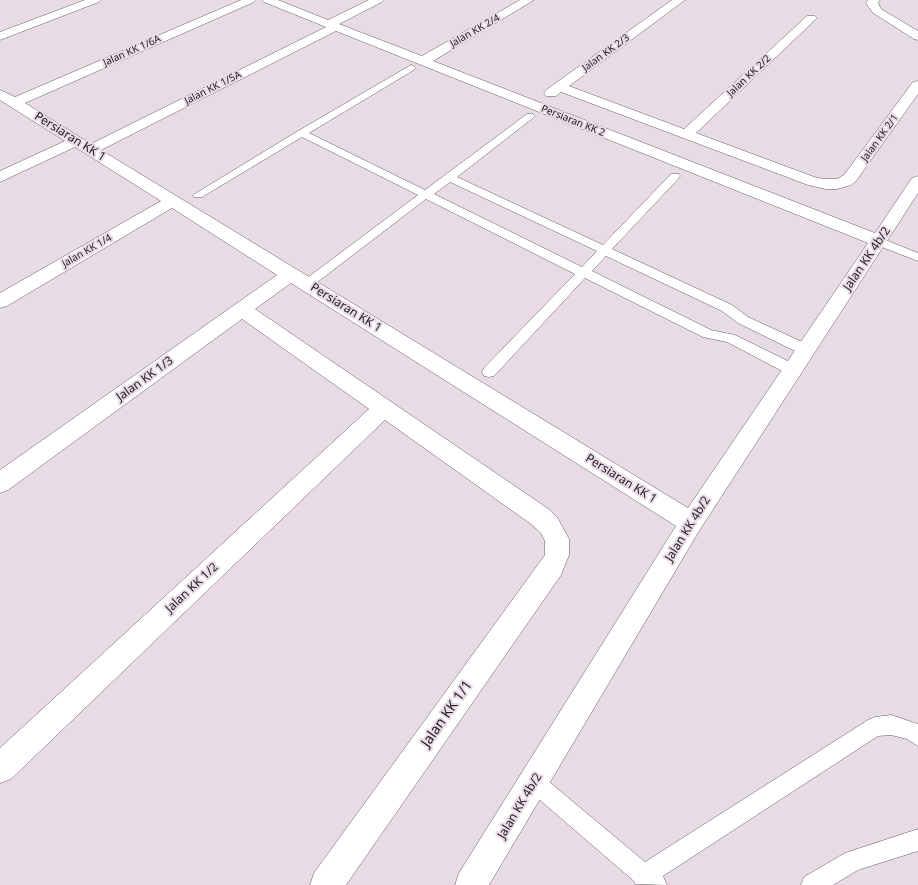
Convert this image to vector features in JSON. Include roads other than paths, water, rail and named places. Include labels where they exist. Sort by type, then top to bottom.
[{"type":"street","points":[[0,36],[95,0]]},
{"type":"street","name":"Jalan KK 1/6A","points":[[6,99],[250,0]]},
{"type":"street","name":"Persiaran KK 2","points":[[268,0],[332,25],[417,64],[677,169],[878,241]]},
{"type":"street","name":"Jalan KK 1/5A","points":[[0,178],[83,145],[332,25],[378,0]]},
{"type":"street","name":"Jalan KK 2/4","points":[[417,64],[528,0]]},
{"type":"street","name":"Jalan KK 2/3","points":[[532,111],[560,87],[679,0]]},
{"type":"street","points":[[874,0],[872,3],[877,11],[918,36]]},
{"type":"street","name":"Jalan KK 2/2","points":[[687,134],[811,18]]},
{"type":"street","name":"Jalan KK 2/1","points":[[702,140],[814,182],[838,184],[845,182],[850,178],[913,101],[918,85]]},
{"type":"street","points":[[560,87],[702,140],[677,169]]},
{"type":"street","name":"Persiaran KK 1","points":[[6,99],[174,201],[691,523]]},
{"type":"street","name":"Jalan KK 4b/2","points":[[472,885],[691,523],[918,181]]},
{"type":"street","name":"Jalan KK 1/4","points":[[0,301],[174,201]]},
{"type":"street","name":"Jalan KK 1/3","points":[[0,483],[242,309],[299,279]]},
{"type":"street","points":[[242,309],[384,408]]},
{"type":"street","name":"Jalan KK 1/1","points":[[326,885],[552,567],[557,555],[557,539],[549,525],[539,516],[384,408]]},
{"type":"street","name":"Jalan KK 1/2","points":[[0,768],[384,408]]},
{"type":"lane","points":[[198,195],[417,64]]},
{"type":"lane","points":[[299,279],[426,194],[532,111]]},
{"type":"lane","points":[[301,133],[708,334],[730,338],[793,370]]},
{"type":"lane","points":[[490,372],[605,250],[677,169]]},
{"type":"lane","points":[[449,177],[727,308],[743,320],[806,350]]},
{"type":"lane","points":[[878,241],[918,257]]},
{"type":"lane","points":[[730,338],[743,320]]},
{"type":"lane","points":[[534,782],[650,880],[875,727],[891,725],[912,731],[918,736]]},
{"type":"lane","points":[[812,885],[853,861],[918,840]]}]
